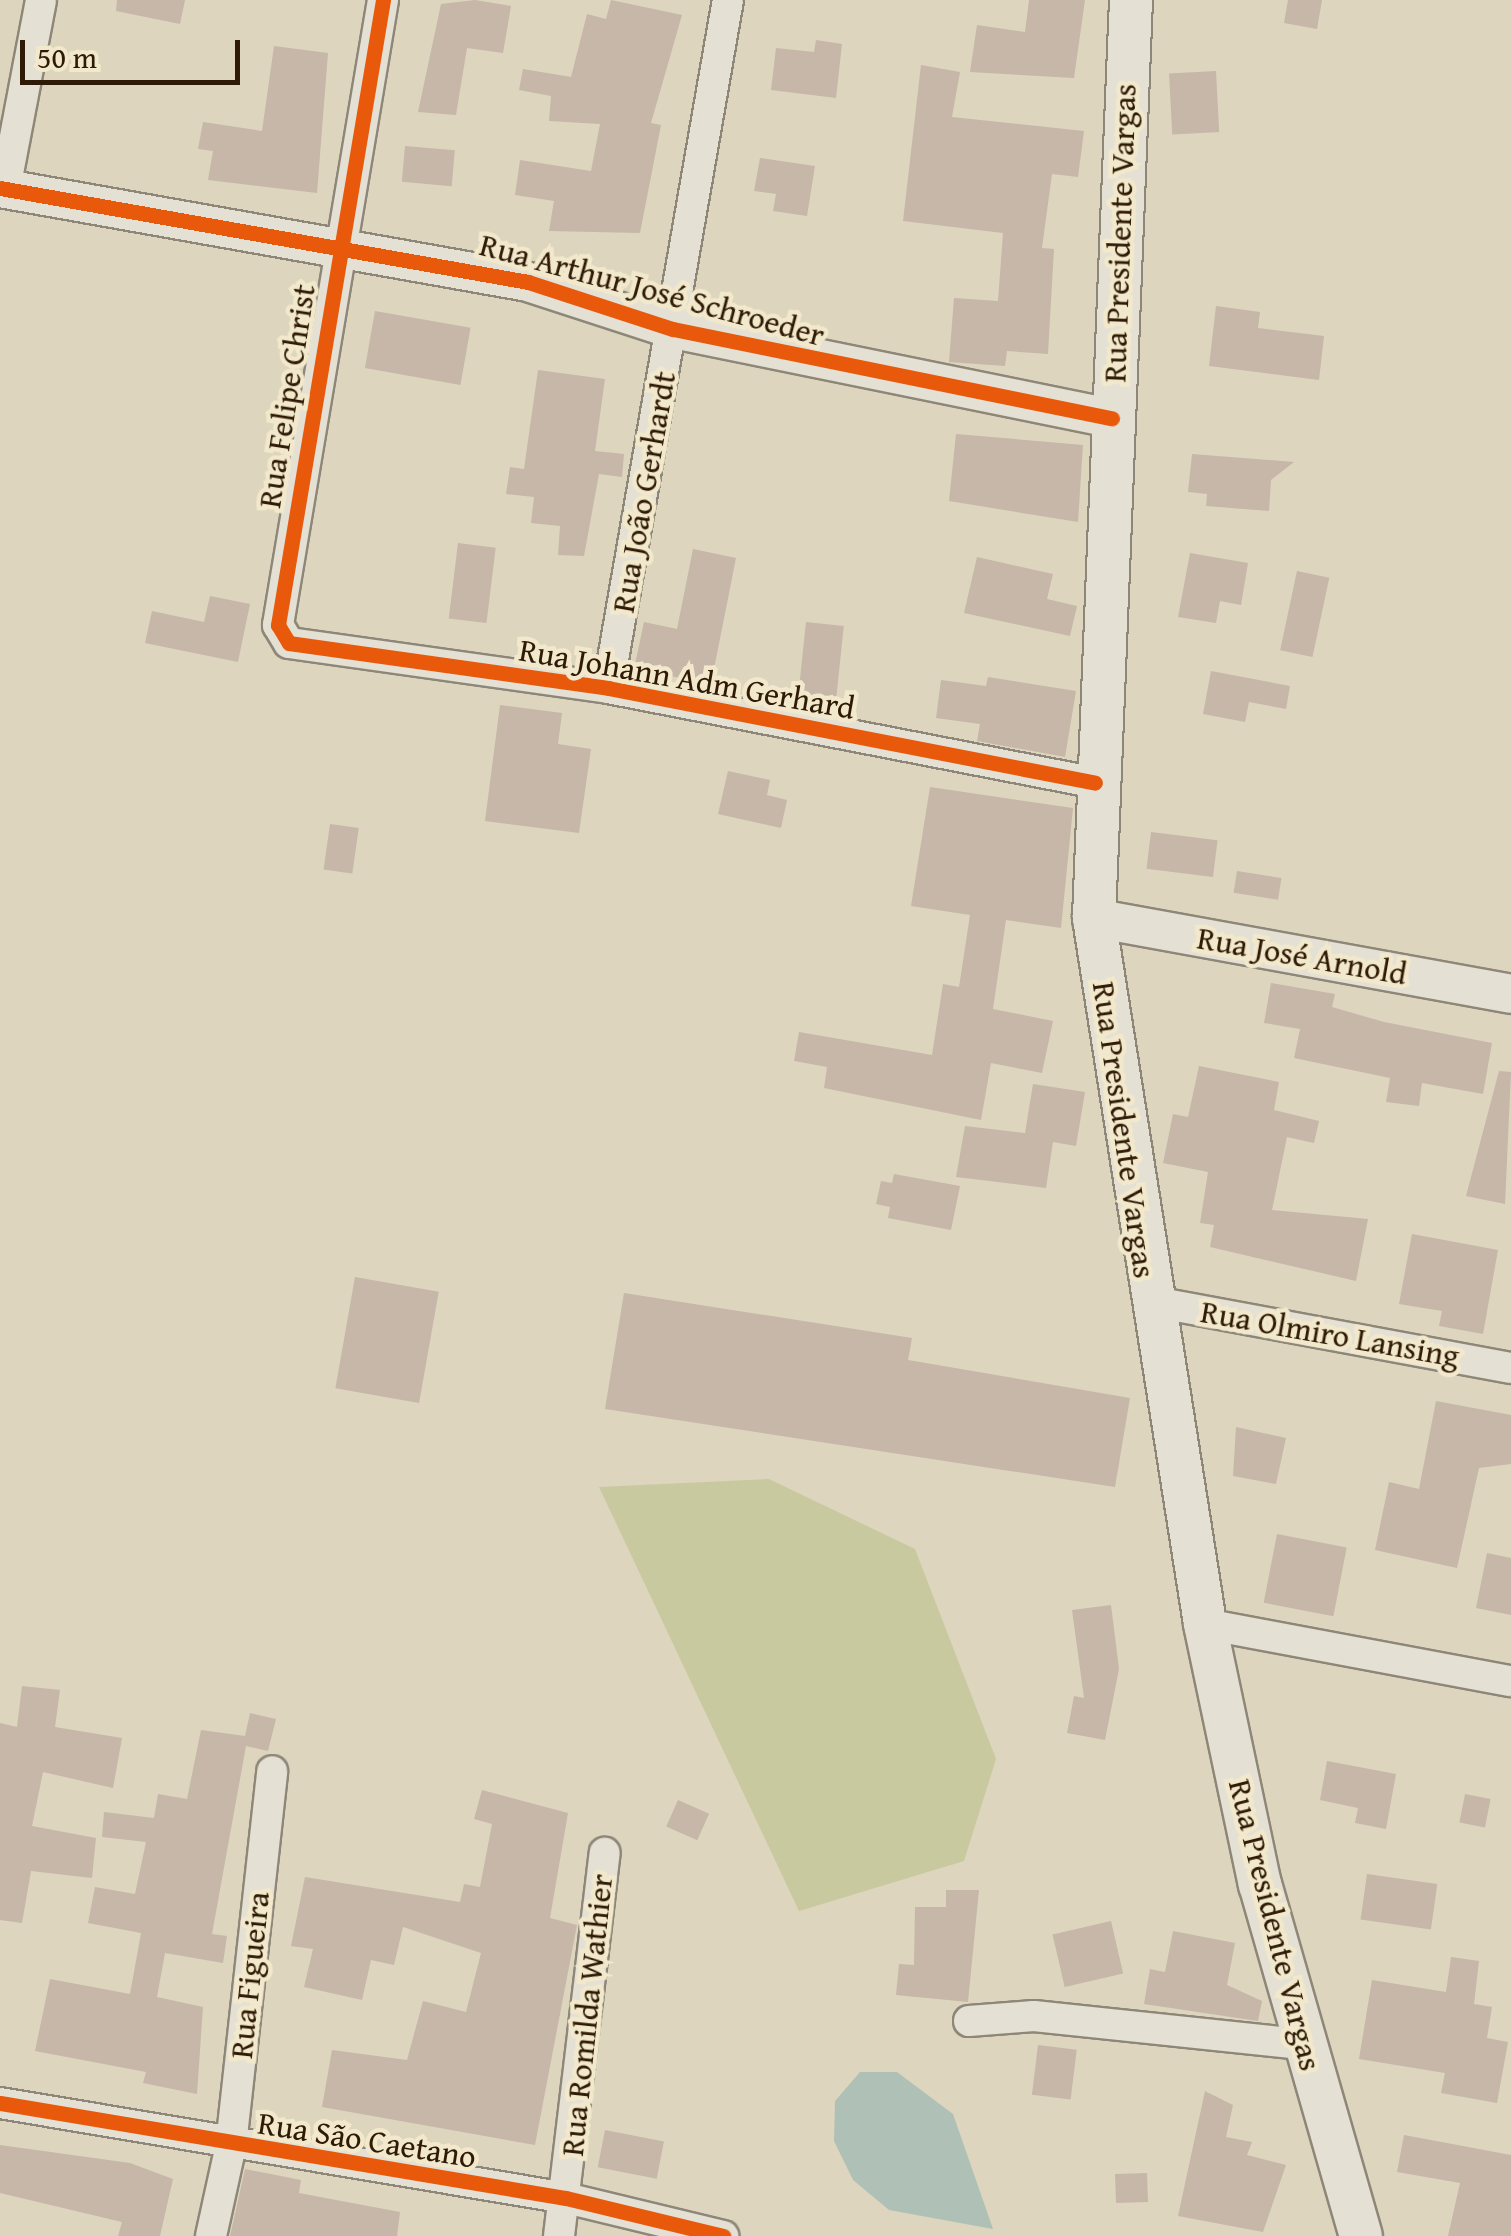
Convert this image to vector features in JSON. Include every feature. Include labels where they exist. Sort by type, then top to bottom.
[{"type":"main road","name":"Rua Presidente Vargas","points":[[1131,0],[1095,783],[1094,918],[1148,1301],[1205,1624],[1302,2044],[1361,2236]]},
{"type":"street","points":[[3,188],[41,0]]},
{"type":"street","name":"Rua Felipe Christ","points":[[278,625],[383,0]]},
{"type":"street","name":"Rua João Gerhardt","points":[[608,688],[674,329],[728,0]]},
{"type":"street","name":"Rua Arthur José Schroeder","points":[[3,188],[340,244],[528,282],[674,329],[1112,418]]},
{"type":"street","name":"Rua Johann Adm Gerhard","points":[[278,625],[289,642],[321,650],[608,688],[1095,783]]},
{"type":"street","name":"Rua José Arnold","points":[[1094,918],[1511,994]]},
{"type":"street","name":"Rua Olmiro Lansing","points":[[1148,1301],[1511,1368]]},
{"type":"street","points":[[1205,1624],[1511,1682]]},
{"type":"street","name":"Rua Figueira","points":[[211,2236],[231,2145],[272,1771]]},
{"type":"street","name":"Rua Romilda Wathier","points":[[559,2236],[605,1854]]},
{"type":"street","points":[[969,2020],[1034,2016],[1302,2044]]},
{"type":"street","name":"Rua São Caetano","points":[[0,2104],[566,2198],[723,2236]]},
{"type":"green space","points":[[769,1479],[915,1549],[996,1759],[964,1861],[799,1911],[599,1487]]},
{"type":"shaded area","points":[[860,2072],[897,2072],[953,2114],[993,2229],[889,2210],[853,2180],[834,2141],[835,2101]]},
{"type":"building","points":[[117,0],[185,0],[180,24],[116,11]]},
{"type":"building","points":[[475,0],[511,6],[503,53],[467,48],[456,115],[418,112],[441,4]]},
{"type":"building","points":[[611,0],[682,15],[651,123],[661,125],[640,233],[549,231],[554,201],[515,195],[520,160],[591,171],[600,124],[549,121],[551,96],[519,90],[523,69],[571,77],[587,14],[606,19]]},
{"type":"building","points":[[1029,0],[1085,0],[1074,78],[970,72],[977,25],[1025,32]]},
{"type":"building","points":[[1288,0],[1322,0],[1317,29],[1284,23]]},
{"type":"building","points":[[816,40],[842,44],[836,98],[771,90],[776,48],[814,52]]},
{"type":"building","points":[[274,46],[328,53],[317,193],[208,180],[213,151],[198,149],[203,122],[262,131]]},
{"type":"building","points":[[921,65],[960,72],[952,117],[1084,131],[1078,177],[1052,174],[1042,248],[1054,249],[1048,354],[1007,351],[1005,366],[949,362],[954,298],[998,301],[1003,233],[903,221]]},
{"type":"building","points":[[1216,71],[1219,132],[1172,134],[1169,73]]},
{"type":"building","points":[[405,146],[455,150],[452,186],[402,182]]},
{"type":"building","points":[[760,158],[815,166],[807,216],[773,211],[776,194],[754,191]]},
{"type":"building","points":[[1216,306],[1260,312],[1258,328],[1324,336],[1319,380],[1209,366]]},
{"type":"building","points":[[375,311],[471,328],[460,385],[365,368]]},
{"type":"building","points":[[538,370],[605,379],[595,451],[624,454],[622,477],[599,474],[584,556],[558,555],[560,526],[531,523],[534,497],[506,494],[510,467],[524,469]]},
{"type":"building","points":[[956,434],[1083,445],[1078,522],[949,501]]},
{"type":"building","points":[[1192,454],[1294,462],[1271,480],[1269,511],[1206,506],[1207,494],[1188,492]]},
{"type":"building","points":[[458,543],[496,548],[486,623],[449,618]]},
{"type":"building","points":[[693,549],[736,558],[711,684],[634,669],[644,622],[677,629]]},
{"type":"building","points":[[1190,553],[1248,563],[1241,605],[1220,601],[1216,623],[1178,617]]},
{"type":"building","points":[[977,557],[1053,574],[1047,599],[1077,606],[1070,636],[964,613]]},
{"type":"building","points":[[1297,571],[1329,578],[1312,657],[1280,650]]},
{"type":"building","points":[[210,596],[250,604],[238,662],[145,643],[152,611],[204,622]]},
{"type":"building","points":[[806,622],[844,626],[836,699],[798,695]]},
{"type":"building","points":[[1211,671],[1290,686],[1286,709],[1249,702],[1245,722],[1203,714]]},
{"type":"building","points":[[988,677],[1076,691],[1065,757],[977,741],[980,724],[936,718],[941,680],[986,686]]},
{"type":"building","points":[[500,705],[562,713],[558,744],[591,749],[579,833],[485,821]]},
{"type":"building","points":[[728,771],[770,780],[767,795],[787,800],[781,828],[718,814]]},
{"type":"building","points":[[930,787],[1073,808],[1061,928],[1006,920],[993,1009],[1053,1021],[1042,1073],[991,1063],[981,1120],[824,1088],[827,1067],[794,1061],[799,1032],[932,1055],[943,984],[959,987],[970,915],[911,906]]},
{"type":"building","points":[[330,824],[359,828],[352,874],[324,870]]},
{"type":"building","points":[[1151,832],[1218,840],[1213,877],[1146,869]]},
{"type":"building","points":[[1237,871],[1281,878],[1278,900],[1234,893]]},
{"type":"building","points":[[1271,983],[1335,994],[1332,1007],[1384,1022],[1492,1043],[1483,1094],[1422,1083],[1419,1106],[1386,1102],[1390,1078],[1294,1058],[1300,1029],[1264,1023]]},
{"type":"building","points":[[1199,1066],[1279,1082],[1274,1110],[1319,1121],[1314,1143],[1287,1137],[1272,1210],[1368,1219],[1356,1281],[1210,1247],[1214,1225],[1200,1223],[1208,1172],[1163,1163],[1173,1114],[1188,1117]]},
{"type":"building","points":[[1499,1071],[1511,1072],[1505,1204],[1466,1196]]},
{"type":"building","points":[[1033,1084],[1085,1092],[1076,1146],[1053,1142],[1046,1188],[956,1177],[965,1126],[1025,1133]]},
{"type":"building","points":[[894,1174],[960,1186],[951,1230],[888,1218],[890,1207],[876,1204],[881,1181],[892,1183]]},
{"type":"building","points":[[1412,1234],[1498,1250],[1483,1334],[1439,1326],[1442,1311],[1399,1304]]},
{"type":"building","points":[[355,1277],[439,1292],[419,1403],[335,1388]]},
{"type":"building","points":[[624,1293],[912,1338],[908,1360],[1130,1398],[1115,1487],[605,1409]]},
{"type":"building","points":[[1436,1401],[1511,1415],[1511,1464],[1479,1468],[1457,1568],[1375,1550],[1389,1482],[1419,1489]]},
{"type":"building","points":[[1236,1427],[1286,1438],[1276,1484],[1233,1476]]},
{"type":"building","points":[[1277,1534],[1347,1548],[1333,1616],[1264,1603]]},
{"type":"building","points":[[1487,1553],[1511,1558],[1511,1615],[1476,1608]]},
{"type":"building","points":[[1111,1605],[1119,1669],[1105,1740],[1067,1733],[1074,1696],[1084,1698],[1072,1610]]},
{"type":"building","points":[[22,1686],[60,1690],[55,1727],[122,1738],[113,1788],[43,1772],[32,1826],[96,1838],[92,1878],[31,1871],[22,1923],[0,1920],[0,1723],[17,1727]]},
{"type":"building","points":[[250,1713],[276,1719],[268,1751],[246,1746],[212,1934],[227,1936],[223,1963],[165,1953],[157,1997],[203,2007],[197,2094],[143,2083],[146,2072],[35,2051],[50,1979],[130,1994],[141,1933],[88,1923],[95,1887],[135,1894],[146,1842],[102,1837],[104,1812],[154,1818],[158,1794],[187,1799],[201,1730],[245,1736]]},
{"type":"building","points":[[1327,1761],[1396,1774],[1386,1829],[1355,1823],[1358,1808],[1320,1800]]},
{"type":"building","points":[[482,1790],[568,1813],[550,1918],[577,1925],[535,2145],[322,2107],[332,2050],[407,2060],[423,2001],[466,2012],[481,1953],[403,1927],[394,1965],[371,1960],[362,2000],[304,1987],[313,1949],[291,1946],[305,1877],[460,1902],[464,1884],[480,1887],[492,1824],[474,1819]]},
{"type":"building","points":[[1465,1794],[1491,1799],[1485,1827],[1459,1822]]},
{"type":"building","points":[[678,1800],[709,1814],[697,1840],[666,1826]]},
{"type":"building","points":[[1367,1874],[1437,1884],[1431,1929],[1361,1920]]},
{"type":"building","points":[[946,1890],[979,1890],[968,2002],[896,1995],[899,1964],[914,1965],[915,1907],[946,1907]]},
{"type":"building","points":[[1111,1921],[1123,1974],[1065,1987],[1053,1934]]},
{"type":"building","points":[[1173,1931],[1235,1943],[1227,1985],[1262,2001],[1258,2021],[1144,2004],[1150,1969],[1165,1972]]},
{"type":"building","points":[[1451,1957],[1479,1961],[1474,2004],[1492,2007],[1487,2038],[1508,2042],[1497,2103],[1441,2093],[1445,2073],[1359,2059],[1372,1980],[1446,1992]]},
{"type":"building","points":[[1038,2045],[1077,2050],[1071,2099],[1032,2095]]},
{"type":"building","points":[[1205,2091],[1233,2105],[1226,2137],[1252,2142],[1247,2155],[1286,2165],[1263,2232],[1178,2216]]},
{"type":"building","points":[[605,2130],[664,2141],[657,2179],[598,2167]]},
{"type":"building","points":[[1404,2135],[1511,2155],[1511,2236],[1448,2236],[1460,2183],[1397,2172]]},
{"type":"building","points":[[0,2145],[130,2163],[173,2179],[160,2236],[118,2236],[122,2222],[0,2193]]},
{"type":"building","points":[[245,2169],[301,2180],[299,2193],[400,2212],[397,2236],[230,2236]]},
{"type":"building","points":[[1147,2173],[1148,2202],[1116,2203],[1115,2174]]},
{"type":"cycle path","points":[[383,0],[278,625],[289,643],[608,688],[1095,783]]},
{"type":"cycle path","points":[[0,188],[528,282],[673,329],[1112,418]]},
{"type":"cycle path","points":[[0,2103],[566,2198],[723,2236]]}]
